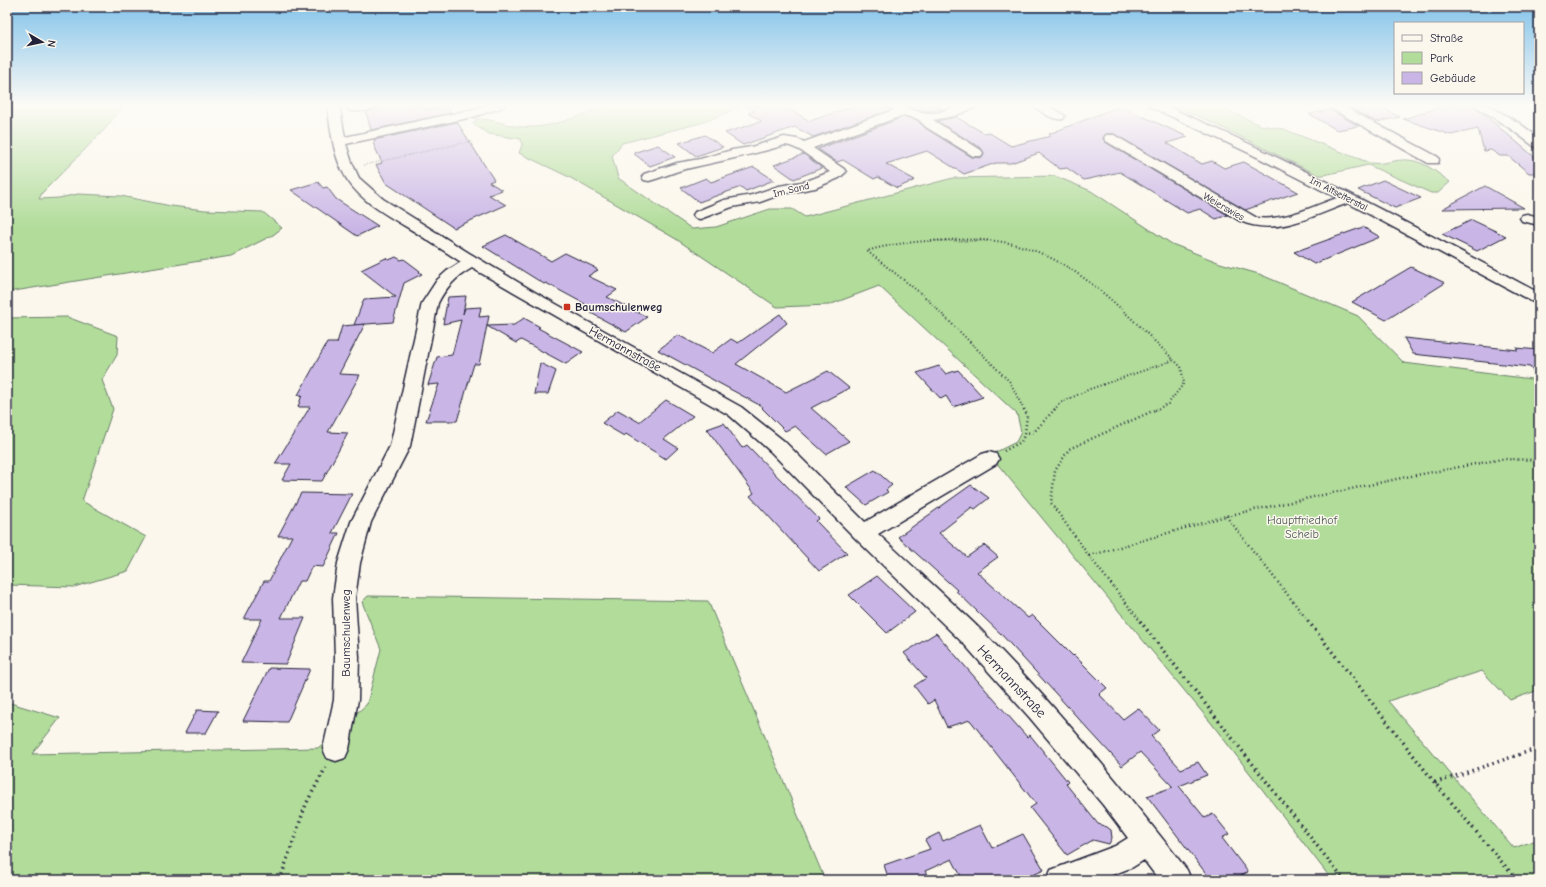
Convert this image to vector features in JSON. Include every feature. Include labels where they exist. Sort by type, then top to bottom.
[{"type":"street","name":"Hermannstraße","points":[[341,146],[347,169],[355,182],[370,196],[524,294],[735,411],[777,446],[863,533],[972,637],[1039,710],[1148,842],[1177,880]]},
{"type":"street","name":"Im Sand","points":[[649,177],[676,168],[767,146]]},
{"type":"street","name":"Im Sand","points":[[700,214],[729,202],[755,199],[779,190],[810,185],[839,172],[800,146]]},
{"type":"street","points":[[803,148],[807,146]]},
{"type":"street","points":[[968,146],[977,152]]},
{"type":"street","name":"Weierswies","points":[[1124,146],[1246,219],[1256,222],[1269,224],[1281,222],[1349,198]]},
{"type":"street","name":"Im Altseiterstal","points":[[1246,146],[1349,198],[1539,300]]},
{"type":"street","points":[[1408,146],[1433,160]]},
{"type":"street","name":"Baumschulenweg","points":[[336,749],[346,700],[347,657],[344,598],[349,563],[361,522],[400,446],[430,303],[436,288],[457,270],[472,262]]},
{"type":"street","points":[[863,533],[989,459]]},
{"type":"street","points":[[1061,880],[1123,857],[1148,842]]},
{"type":"path","points":[[347,169],[448,146]]},
{"type":"path","points":[[989,459],[1022,442],[1025,433],[1027,415],[1010,382],[924,296],[867,251],[879,247],[916,242],[964,239],[993,241],[1026,248],[1060,263],[1090,282],[1181,367],[1184,383],[1168,404],[1069,449],[1055,471],[1051,503],[1090,556],[1344,880]]},
{"type":"path","points":[[1025,433],[1034,432],[1060,403],[1090,389],[1174,360]]},
{"type":"path","points":[[1090,556],[1226,516],[1406,477],[1502,459],[1539,460]]},
{"type":"path","points":[[1226,516],[1435,783],[1517,880]]},
{"type":"path","points":[[1435,783],[1539,748]]},
{"type":"path","points":[[280,880],[306,804],[336,749]]},
{"type":"green space","points":[[7,146],[88,146],[42,193],[39,199],[59,198],[78,194],[121,196],[171,206],[205,210],[263,212],[282,228],[273,235],[231,256],[14,291],[7,294]]},
{"type":"green space","name":"Hauptfriedhof Scheib","points":[[521,146],[619,146],[612,156],[618,178],[692,229],[716,227],[770,209],[792,209],[805,217],[953,178],[1055,176],[1091,191],[1172,244],[1220,263],[1259,274],[1358,316],[1404,363],[1539,380],[1539,690],[1510,700],[1482,671],[1388,701],[1514,848],[1539,839],[1539,880],[1332,880],[1212,724],[990,455],[1016,442],[1021,432],[1017,414],[879,286],[829,305],[777,307],[676,239],[569,177],[519,153]]},
{"type":"green space","points":[[1260,146],[1328,146],[1370,163],[1403,160],[1414,161],[1430,168],[1450,182],[1438,193],[1431,193],[1368,165],[1318,175]]},
{"type":"green space","points":[[67,317],[118,336],[117,355],[102,380],[113,409],[82,501],[146,537],[128,571],[74,587],[7,585],[7,318]]},
{"type":"green space","points":[[368,596],[708,601],[825,880],[7,880],[7,702],[60,718],[32,754],[318,748],[367,704],[381,649],[362,602]]},
{"type":"building","points":[[375,146],[473,146],[494,180],[489,182],[502,190],[489,195],[506,205],[454,228],[386,183],[376,165],[382,163]]},
{"type":"building","points":[[654,146],[660,146],[675,157],[650,166],[633,153]]},
{"type":"building","points":[[683,146],[723,147],[696,156]]},
{"type":"building","points":[[825,146],[955,146],[972,157],[981,158],[984,154],[982,149],[978,146],[1112,146],[1228,215],[1216,219],[1200,209],[1187,213],[1120,172],[1084,180],[1067,168],[1060,169],[1039,153],[1011,163],[996,163],[964,174],[927,151],[886,164],[915,180],[897,188],[878,177],[874,179],[843,160],[837,162],[818,149]]},
{"type":"building","points":[[1135,146],[1173,146],[1202,164],[1212,161],[1224,168],[1244,162],[1298,192],[1245,210]]},
{"type":"building","points":[[1483,146],[1522,146],[1539,161],[1539,173],[1529,173],[1508,156],[1500,156],[1491,150],[1484,151]]},
{"type":"building","points":[[804,154],[822,168],[794,179],[774,165]]},
{"type":"building","points":[[754,167],[774,180],[746,191],[741,187],[699,202],[681,188],[706,178],[711,182]]},
{"type":"building","points":[[1383,180],[1421,198],[1395,208],[1358,190]]},
{"type":"building","points":[[318,182],[323,188],[327,187],[336,199],[378,226],[357,236],[291,190]]},
{"type":"building","points":[[1485,186],[1524,208],[1442,209]]},
{"type":"building","points":[[1472,220],[1506,236],[1477,251],[1442,234]]},
{"type":"building","points":[[1363,227],[1380,237],[1314,264],[1294,252]]},
{"type":"building","points":[[506,235],[551,261],[565,253],[594,267],[598,270],[588,276],[617,290],[607,297],[647,317],[626,332],[591,313],[596,310],[546,283],[544,284],[483,246]]},
{"type":"building","points":[[396,257],[401,260],[404,259],[422,274],[404,283],[393,322],[354,325],[364,299],[396,297],[361,270],[386,258],[389,260]]},
{"type":"building","points":[[1411,267],[1445,283],[1386,320],[1352,302]]},
{"type":"building","points":[[466,296],[463,314],[465,308],[481,307],[479,317],[489,316],[479,364],[474,364],[457,421],[426,421],[439,384],[428,385],[437,357],[452,355],[461,320],[443,324],[448,297]]},
{"type":"building","points":[[780,314],[787,323],[736,364],[786,392],[828,371],[849,388],[811,408],[849,441],[826,454],[795,426],[785,431],[762,408],[763,407],[658,350],[678,335],[712,353],[731,339],[738,343]]},
{"type":"building","points":[[524,318],[540,327],[538,328],[583,352],[566,364],[521,340],[516,343],[487,326],[514,325]]},
{"type":"building","points":[[365,324],[339,374],[360,375],[328,432],[348,433],[322,481],[282,480],[291,464],[275,464],[310,407],[298,407],[302,395],[298,395],[327,343],[337,343],[342,326]]},
{"type":"building","points":[[1404,338],[1518,350],[1516,348],[1539,350],[1539,380],[1530,367],[1413,354]]},
{"type":"building","points":[[540,363],[556,371],[548,394],[534,394]]},
{"type":"building","points":[[939,366],[946,374],[958,370],[983,397],[953,407],[946,396],[941,399],[917,373]]},
{"type":"building","points":[[666,400],[693,416],[664,439],[678,448],[666,459],[626,434],[624,436],[602,423],[618,410],[639,422]]},
{"type":"building","points":[[724,423],[742,448],[747,445],[819,519],[816,521],[847,553],[819,571],[750,496],[754,493],[707,429]]},
{"type":"building","points":[[875,470],[892,485],[886,490],[888,492],[866,505],[846,487]]},
{"type":"building","points":[[971,485],[989,498],[975,509],[972,507],[939,533],[967,557],[984,545],[998,557],[977,572],[1028,618],[1032,615],[1107,688],[1099,694],[1123,719],[1138,708],[1159,730],[1151,736],[1181,769],[1198,762],[1207,775],[1179,786],[1205,818],[1213,814],[1229,834],[1222,838],[1248,872],[1234,880],[1211,880],[1147,796],[1173,787],[1140,752],[1122,766],[1001,634],[956,591],[957,590],[898,537]]},
{"type":"building","points":[[301,493],[352,494],[332,533],[339,533],[323,567],[312,566],[305,581],[299,581],[281,618],[305,618],[286,664],[241,663],[262,619],[244,619],[264,581],[269,581],[292,536],[278,536]]},
{"type":"building","points":[[877,576],[915,612],[887,633],[849,595]]},
{"type":"building","points":[[936,633],[1027,737],[1030,735],[1068,782],[1066,784],[1098,824],[1111,830],[1112,838],[1109,844],[1093,840],[1067,855],[1030,808],[1036,804],[970,720],[947,727],[934,700],[928,704],[914,686],[926,678],[904,653]]},
{"type":"building","points":[[269,668],[310,669],[287,722],[243,721]]},
{"type":"building","points":[[197,710],[218,711],[206,733],[185,733]]},
{"type":"building","points":[[980,825],[992,848],[1023,834],[1044,870],[1022,880],[963,880],[952,859],[925,871],[929,880],[889,880],[884,865],[930,849],[925,840],[939,833],[943,841]]},
{"type":"place","name":"Baumschulenweg","points":[[567,307]]}]
